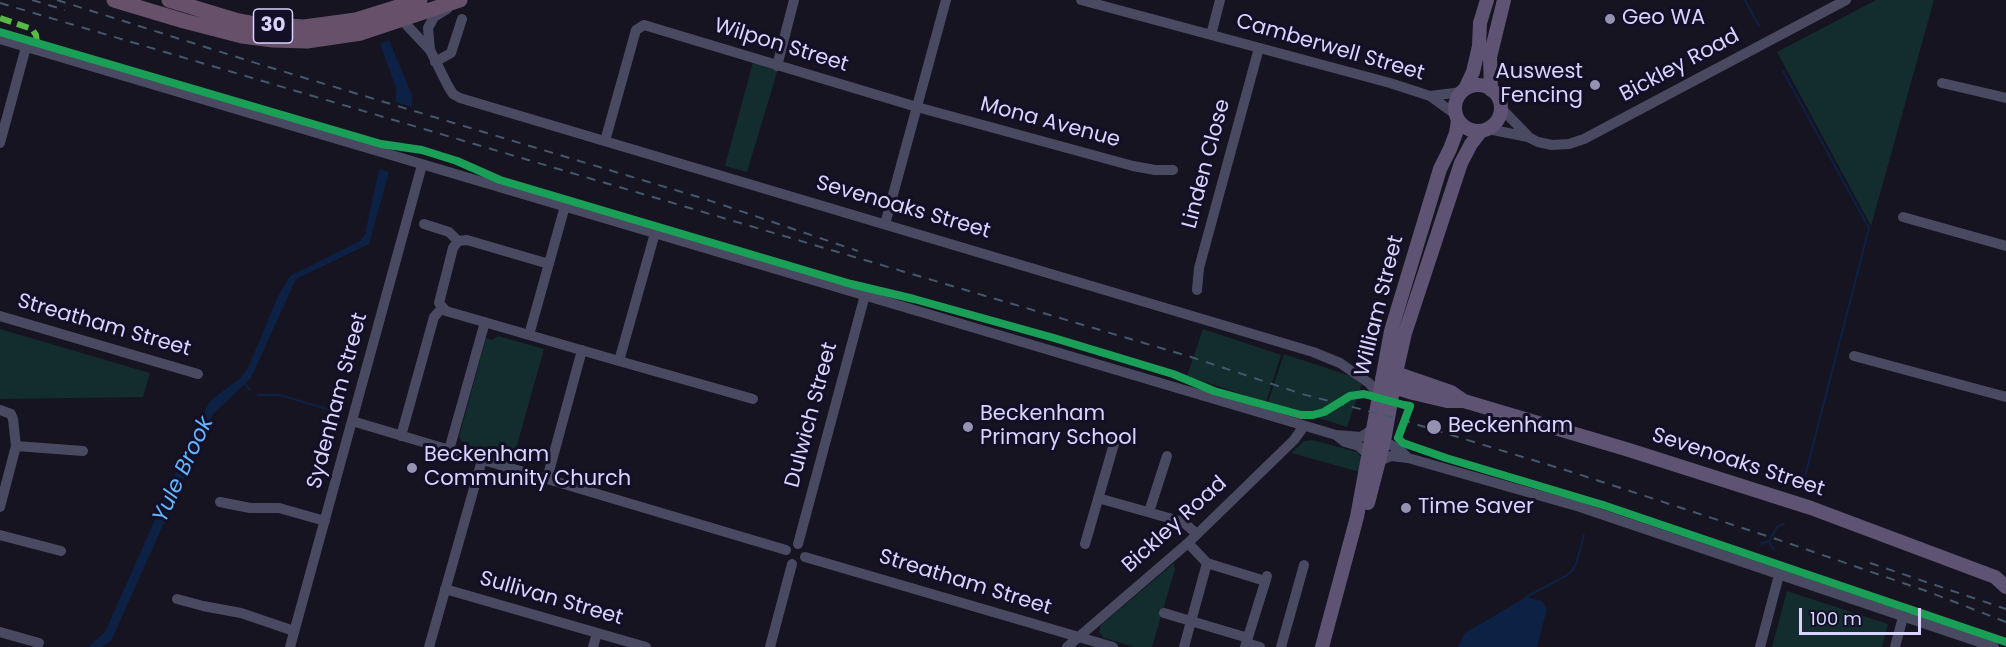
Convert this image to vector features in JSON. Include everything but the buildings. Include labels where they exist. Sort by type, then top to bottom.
[{"type":"highway","name":"30","points":[[114,0],[242,36],[307,41],[361,33],[420,0]]},
{"type":"highway","name":"30","points":[[169,0],[235,20],[272,26],[304,27],[344,22],[460,0]]},
{"type":"main road","points":[[1463,91],[1480,86],[1491,90],[1498,98],[1500,107],[1498,119],[1484,130],[1466,128],[1457,117],[1457,99],[1473,72],[1479,46],[1480,23],[1486,0]]},
{"type":"main road","points":[[1491,90],[1490,57],[1504,0]]},
{"type":"main road","name":"William Street","points":[[1322,647],[1374,458],[1384,441],[1394,387],[1387,375],[1391,331],[1440,169],[1456,133],[1457,117]]},
{"type":"main road","name":"William Street","points":[[1329,647],[1374,458],[1374,428],[1379,395],[1405,333],[1461,163],[1471,144],[1484,130]]},
{"type":"main road","name":"Sevenoaks Street","points":[[1387,375],[1451,392],[1464,400],[1811,508],[2001,576],[2006,587]]},
{"type":"main road","name":"Sevenoaks Street","points":[[1394,387],[1447,401],[1464,400]]},
{"type":"street","name":"Sevenoaks Street","points":[[430,50],[428,28],[430,22],[439,13],[466,0]]},
{"type":"street","points":[[777,66],[794,0]]},
{"type":"street","points":[[885,224],[946,0]]},
{"type":"street","name":"Camberwell Street","points":[[1081,0],[1390,83],[1430,96],[1457,117]]},
{"type":"street","points":[[1211,35],[1221,0]]},
{"type":"street","name":"Bickley Road","points":[[1500,107],[1528,136],[1538,142],[1552,145],[1569,144],[1584,139],[1834,3],[1846,0]]},
{"type":"street","name":"Sevenoaks Street","points":[[403,9],[430,50],[453,94],[460,98],[1313,352],[1340,363],[1354,372],[1369,383],[1379,395]]},
{"type":"street","points":[[435,62],[451,53],[462,19]]},
{"type":"street","name":"Wilpon Street","points":[[605,141],[636,30],[644,25],[917,107]]},
{"type":"street","points":[[0,39],[1304,426],[1336,435],[1361,437],[1374,428]]},
{"type":"street","points":[[0,143],[26,47]]},
{"type":"street","name":"Linden Close","points":[[1197,290],[1199,268],[1259,48]]},
{"type":"street","points":[[1942,83],[2006,98]]},
{"type":"street","name":"Camberwell Street","points":[[1430,96],[1463,91]]},
{"type":"street","name":"Mona Avenue","points":[[917,107],[1133,166],[1173,170]]},
{"type":"street","name":"Bickley Road","points":[[1484,130],[1528,136]]},
{"type":"street","name":"Sydenham Street","points":[[290,647],[422,165]]},
{"type":"street","points":[[529,335],[565,206]]},
{"type":"street","points":[[1904,217],[2006,246]]},
{"type":"street","points":[[424,224],[449,232],[458,241]]},
{"type":"street","points":[[619,361],[655,233]]},
{"type":"street","points":[[549,264],[467,240],[458,241],[453,248],[439,303],[446,311],[753,399]]},
{"type":"street","name":"Dulwich Street","points":[[798,544],[865,295]]},
{"type":"street","points":[[401,436],[435,317],[442,308]]},
{"type":"street","name":"Streatham Street","points":[[0,316],[198,374]]},
{"type":"street","points":[[449,450],[485,322]]},
{"type":"street","points":[[547,479],[582,350]]},
{"type":"street","points":[[1854,356],[2006,397]]},
{"type":"street","points":[[0,410],[11,414],[14,420],[16,446],[0,507]]},
{"type":"street","points":[[352,421],[786,550]]},
{"type":"street","name":"Bickley Road","points":[[1067,647],[1188,543],[1294,440],[1304,426]]},
{"type":"street","points":[[1336,435],[1345,442],[1359,446],[1374,458],[1391,456],[1408,458],[1580,507],[1994,647]]},
{"type":"street","points":[[1085,544],[1116,437]]},
{"type":"street","points":[[1384,441],[1401,450],[1408,458]]},
{"type":"street","points":[[16,446],[83,451]]},
{"type":"street","points":[[1149,512],[1167,456]]},
{"type":"street","points":[[429,647],[482,460]]},
{"type":"street","points":[[1098,498],[1183,522],[1197,534]]},
{"type":"street","points":[[220,502],[250,508],[279,508],[325,521]]},
{"type":"street","points":[[0,535],[61,552]]},
{"type":"street","points":[[1188,543],[1207,563],[1266,578],[1246,643]]},
{"type":"street","points":[[792,544],[798,544],[805,550],[805,557],[798,564],[792,564],[786,559],[786,550],[792,544]]},
{"type":"street","name":"Streatham Street","points":[[805,557],[1113,647]]},
{"type":"street","points":[[1184,647],[1207,563]]},
{"type":"street","points":[[770,647],[792,564]]},
{"type":"street","points":[[1281,647],[1304,565]]},
{"type":"street","points":[[1760,647],[1779,575]]},
{"type":"street","name":"Sullivan Street","points":[[445,589],[646,647]]},
{"type":"street","points":[[177,598],[202,606],[241,613],[294,631]]},
{"type":"street","points":[[1164,613],[1260,647]]},
{"type":"street","points":[[1894,647],[1903,617]]},
{"type":"street","points":[[0,632],[39,643]]},
{"type":"street","points":[[593,647],[597,633]]},
{"type":"green space","points":[[1876,0],[1934,0],[1871,226],[1777,52]]},
{"type":"green space","points":[[753,62],[778,69],[747,172],[725,166]]},
{"type":"green space","points":[[0,329],[150,373],[143,397],[0,399]]},
{"type":"green space","points":[[1203,329],[1281,355],[1266,402],[1187,376]]},
{"type":"green space","points":[[498,336],[544,349],[512,463],[467,450],[459,437],[486,338],[492,340]]},
{"type":"green space","points":[[1284,354],[1363,380],[1347,427],[1268,402]]},
{"type":"green space","points":[[1312,440],[1357,452],[1361,457],[1360,472],[1291,453],[1304,441]]},
{"type":"green space","points":[[1174,563],[1175,569],[1152,647],[1134,647],[1104,638],[1099,632],[1101,625]]},
{"type":"green space","points":[[1787,591],[1888,624],[1882,647],[1772,647]]},
{"type":"water","points":[[389,40],[412,95],[412,107],[396,102],[396,88],[380,44]]},
{"type":"water","name":"Yule Brook","points":[[379,169],[389,172],[369,244],[296,279],[251,378],[213,414],[111,641],[102,647],[88,647],[105,632],[198,423],[210,401],[240,378],[248,368],[278,296],[290,276],[360,241],[365,234]]},
{"type":"water","points":[[1526,597],[1542,601],[1547,609],[1537,647],[1458,647],[1465,633]]},
{"type":"waterway","points":[[1745,0],[1759,26]]},
{"type":"waterway","points":[[1783,71],[1869,228],[1804,480]]},
{"type":"waterway","points":[[244,383],[250,390]]},
{"type":"waterway","points":[[258,395],[280,395],[330,410]]},
{"type":"waterway","points":[[1761,544],[1769,541],[1777,527],[1784,524]]},
{"type":"waterway","points":[[1526,597],[1572,571],[1584,535]]},
{"type":"waterway","points":[[1769,541],[1773,549]]},
{"type":"railway","points":[[32,0],[65,10]]},
{"type":"railway","points":[[57,0],[262,65],[705,199],[858,251]]},
{"type":"railway","points":[[0,3],[1191,357],[1302,394],[1399,419],[1575,473],[1785,542],[1929,592],[2006,622]]},
{"type":"railway","points":[[1870,563],[2006,609]]},
{"type":"marked path","points":[[0,18],[32,29],[37,43]]},
{"type":"cycle path","points":[[0,32],[381,144],[422,150],[457,161],[500,180],[851,284],[1054,338],[1173,374],[1214,391],[1301,415],[1324,412],[1350,396],[1364,394],[1410,406],[1398,438],[1403,443],[1603,505],[2006,642]]},
{"type":"place","name":"Geo WA","points":[[1610,19]]},
{"type":"place","name":"Auswest Fencing","points":[[1595,85]]},
{"type":"place","name":"Beckenham Primary School","points":[[968,427]]},
{"type":"place","name":"Beckenham","points":[[1434,427]]},
{"type":"place","name":"Beckenham Community Church","points":[[412,468]]},
{"type":"place","name":"Time Saver","points":[[1406,508]]}]
